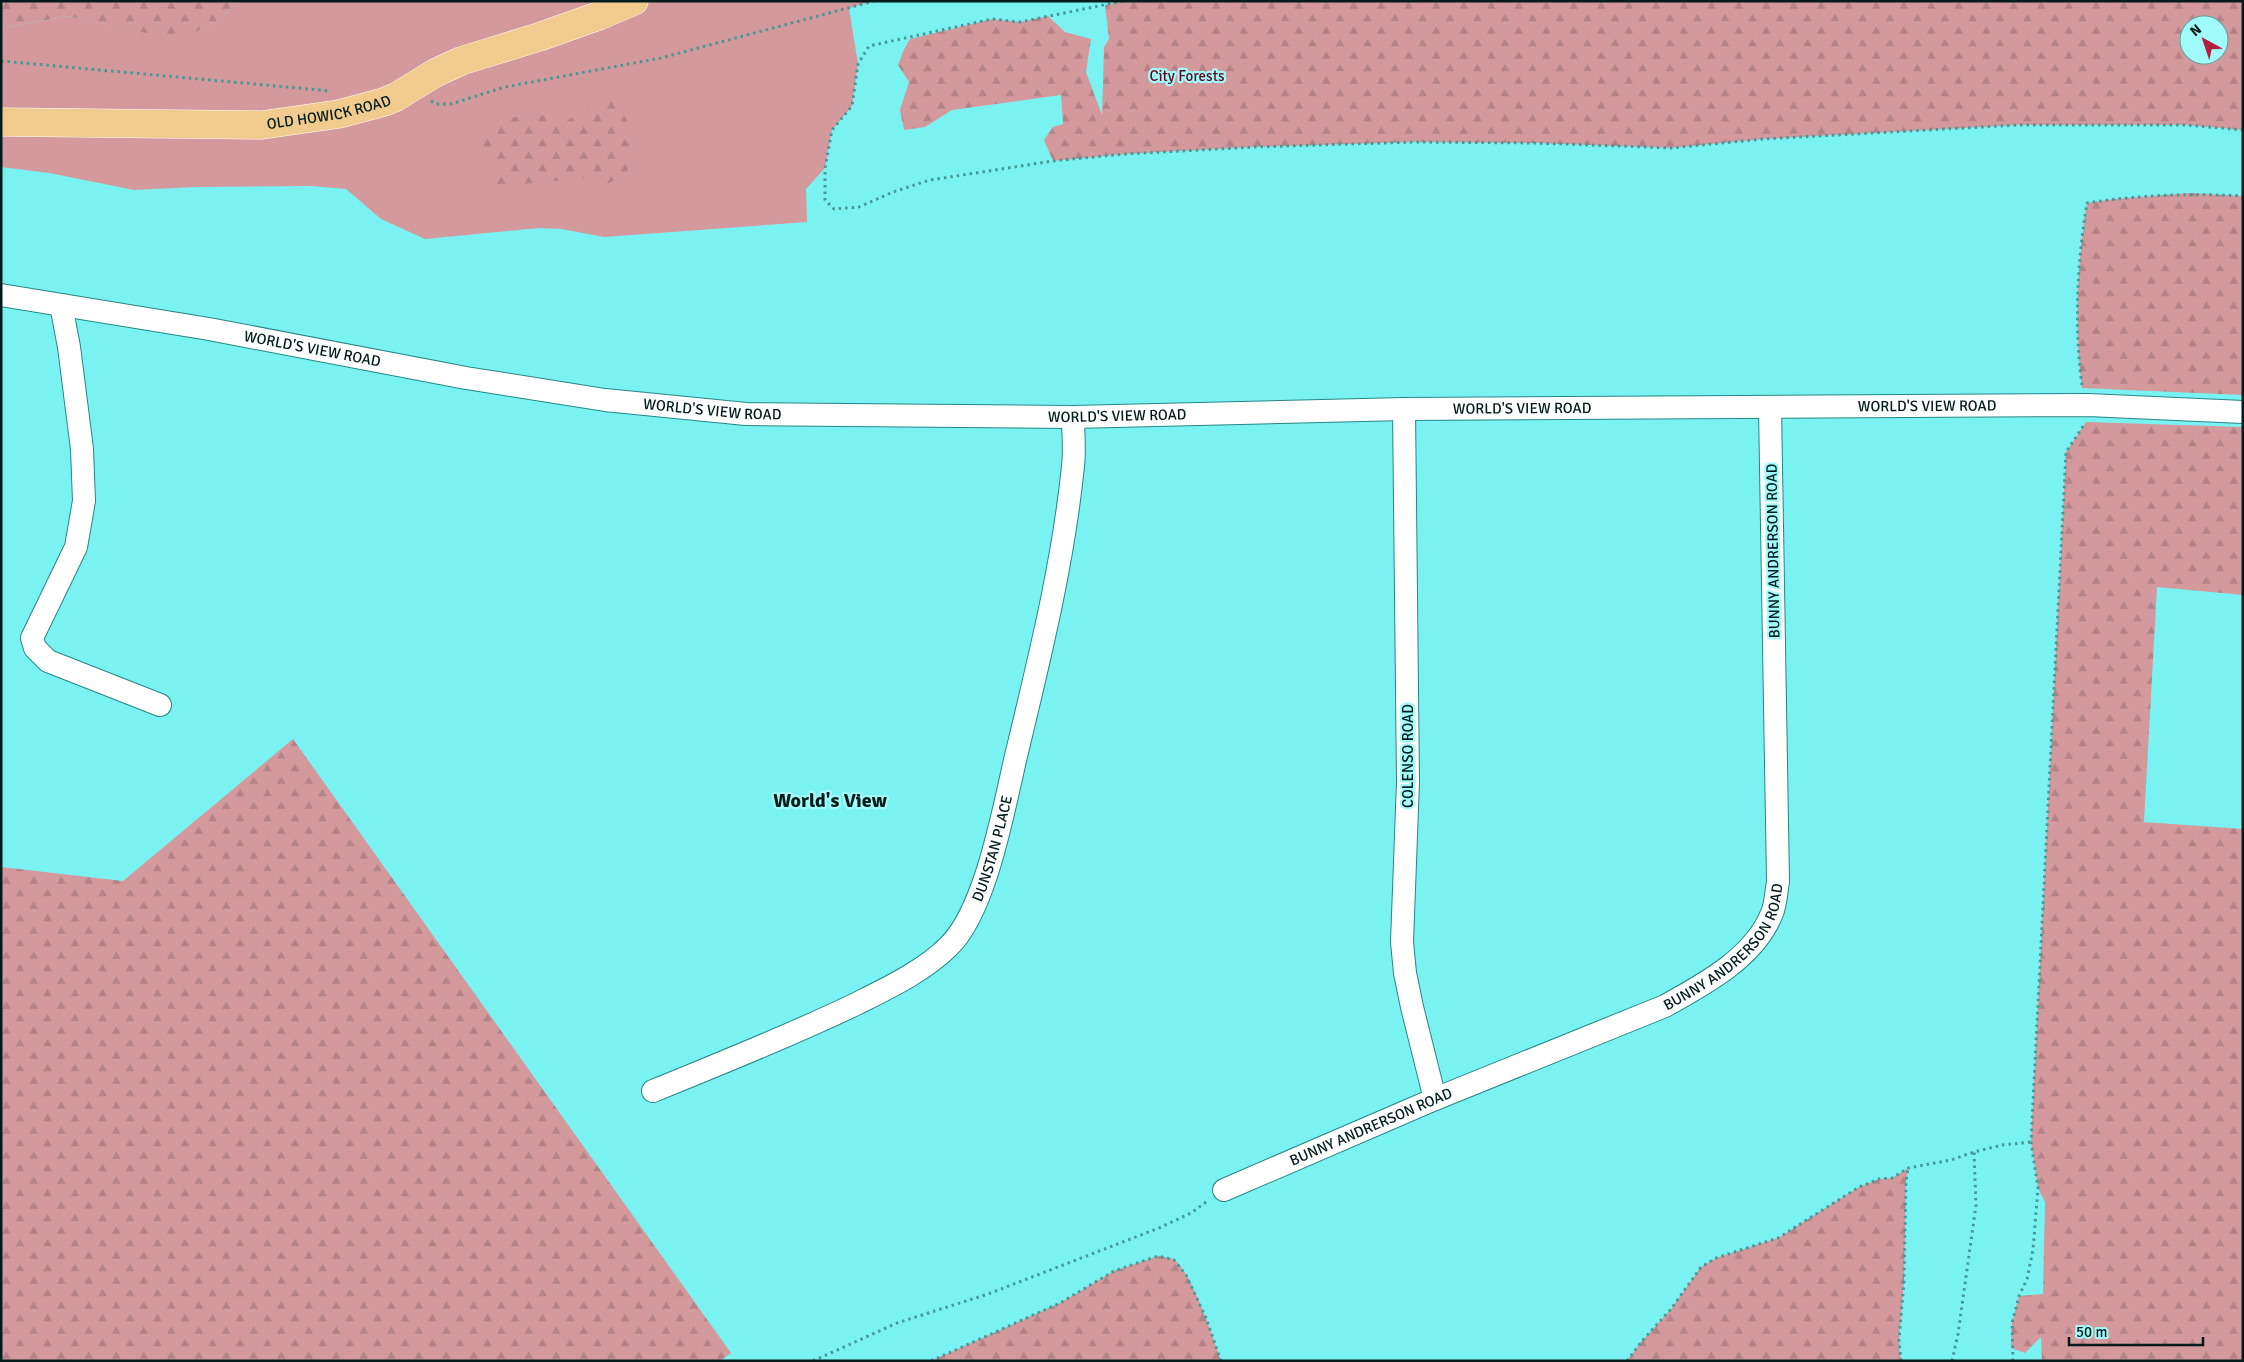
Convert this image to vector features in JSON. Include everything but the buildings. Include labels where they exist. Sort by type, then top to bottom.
[{"type":"main road","name":"OLD HOWICK ROAD","points":[[1,122],[262,124],[309,120],[369,107],[396,97],[412,86],[461,61],[575,25],[634,1]]},
{"type":"street","name":"WORLD'S VIEW ROAD","points":[[1,295],[209,328],[466,378],[642,405],[746,414],[1073,417],[1404,409],[2088,405],[2243,412]]},
{"type":"street","points":[[61,305],[70,347],[82,449],[84,501],[76,547],[32,638],[35,648],[48,661],[160,705]]},
{"type":"street","name":"BUNNY ANDRERSON ROAD","points":[[1224,1190],[1434,1099],[1665,1006],[1686,994],[1747,950],[1763,930],[1773,912],[1778,882],[1770,406]]},
{"type":"street","name":"COLENSO ROAD","points":[[1404,409],[1408,782],[1402,942],[1405,973],[1434,1099]]},
{"type":"street","name":"DUNSTAN PLACE","points":[[653,1091],[824,1020],[880,992],[936,957],[950,946],[962,930],[971,913],[992,859],[1047,629],[1074,464],[1073,417]]},
{"type":"path","points":[[412,86],[436,104],[451,104],[505,87],[661,58],[874,1]]},
{"type":"path","points":[[1122,1],[1020,22],[992,19],[870,46],[858,64],[852,106],[832,130],[825,168],[825,200],[834,209],[859,207],[893,192],[930,180],[1053,161],[1125,154],[1236,148],[1416,142],[1536,143],[1671,148],[1762,139],[2019,125],[2186,125],[2243,130]]},
{"type":"path","points":[[1,61],[304,90]]},
{"type":"path","points":[[2082,388],[2078,360],[2079,301],[2083,228],[2087,203],[2190,193],[2243,196]]},
{"type":"path","points":[[2013,1361],[2012,1323],[2019,1296],[2027,1279],[2033,1250],[2038,1188],[2032,1142],[2066,452],[2086,422]]},
{"type":"path","points":[[1628,1360],[1642,1341],[1676,1303],[1701,1267],[1716,1258],[1778,1238],[1859,1187],[1879,1179],[1892,1178],[1908,1168],[1951,1160],[2002,1145],[2032,1142]]},
{"type":"path","points":[[1952,1361],[1958,1334],[1976,1205],[1974,1152]]},
{"type":"path","points":[[1901,1361],[1899,1340],[1904,1281],[1906,1182],[1908,1168]]},
{"type":"path","points":[[814,1361],[897,1324],[988,1294],[1159,1228],[1191,1213],[1224,1190]]},
{"type":"path","points":[[931,1361],[1060,1303],[1114,1272],[1158,1256],[1174,1260],[1186,1274],[1206,1318],[1221,1361]]},
{"type":"green space","points":[[1,1],[237,1],[221,20],[178,40],[68,16],[1,28]]},
{"type":"green space","points":[[237,1],[874,1],[849,8],[858,64],[852,106],[832,130],[825,168],[806,189],[807,222],[604,237],[561,229],[539,228],[425,239],[381,219],[346,189],[311,186],[196,187],[134,190],[49,173],[1,167],[1,28],[68,16],[178,39],[221,20]]},
{"type":"green space","name":"City Forests","points":[[1123,1],[2243,1],[2243,130],[2186,125],[2019,125],[1763,139],[1671,148],[1536,143],[1416,142],[1255,147],[1125,154],[1053,161],[1044,140],[1053,127],[1063,124],[1061,95],[952,110],[925,127],[904,130],[900,110],[909,82],[898,65],[910,39],[992,19],[1020,22],[1048,16],[1065,32],[1091,39],[1086,72],[1102,115],[1104,47],[1109,39],[1105,5]]},
{"type":"green space","points":[[608,95],[623,114],[632,131],[633,150],[626,174],[607,184],[585,178],[492,187],[490,164],[477,153],[479,141],[514,117],[542,115],[565,122]]},
{"type":"green space","points":[[2190,193],[2243,196],[2243,395],[2082,388],[2077,319],[2079,272],[2087,203]]},
{"type":"green space","points":[[2086,422],[2243,427],[2243,595],[2157,587],[2144,822],[2243,829],[2243,1361],[2042,1361],[2041,1337],[2025,1353],[2011,1348],[2012,1323],[2019,1296],[2043,1294],[2045,1202],[2038,1188],[2031,1142],[2066,452]]},
{"type":"green space","points":[[293,739],[731,1353],[720,1361],[1,1361],[1,867],[123,881]]},
{"type":"green space","points":[[1908,1168],[1906,1182],[1904,1281],[1899,1340],[1901,1361],[1627,1361],[1671,1309],[1701,1267],[1716,1258],[1778,1238],[1859,1187],[1879,1179],[1892,1178]]},
{"type":"green space","points":[[1158,1256],[1173,1259],[1180,1265],[1187,1276],[1201,1306],[1221,1361],[931,1361],[1060,1303],[1114,1271]]},
{"type":"district","name":"World's View","points":[[830,800]]}]
